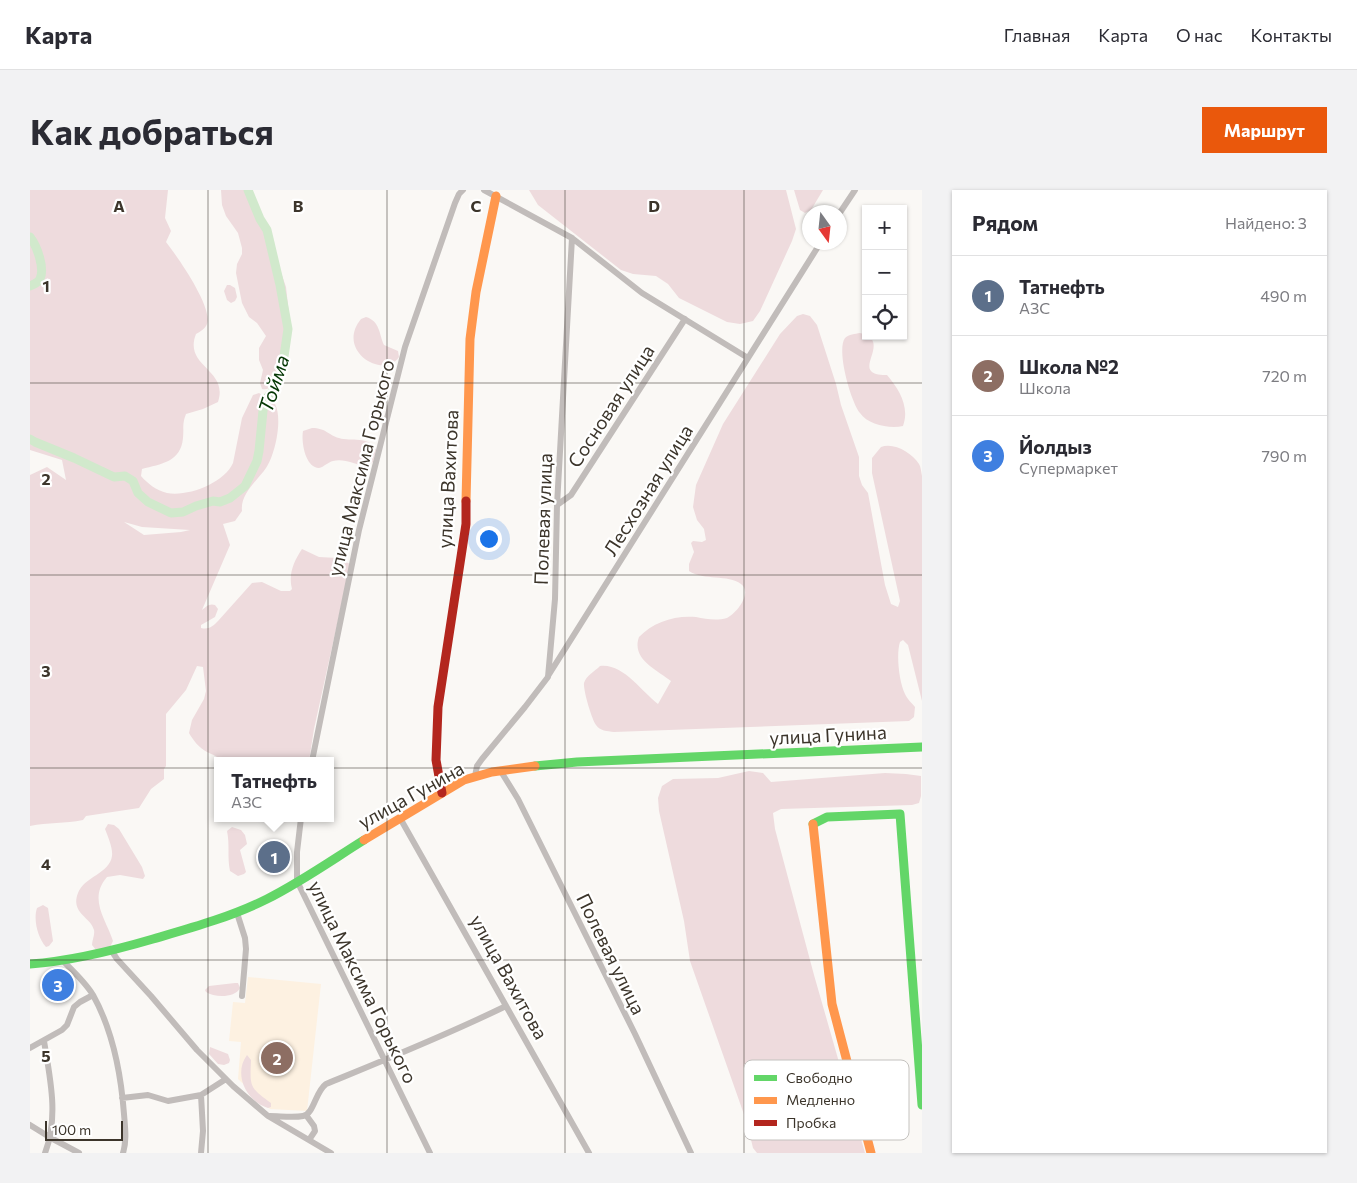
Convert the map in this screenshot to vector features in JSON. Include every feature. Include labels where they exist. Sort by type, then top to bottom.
[{"type":"street","name":"улица Максима Горького","points":[[313,757],[359,530],[405,347],[455,203],[459,194],[464,190]]},
{"type":"street","points":[[484,190],[572,238],[642,293],[748,358]]},
{"type":"street","points":[[846,205],[855,190]]},
{"type":"street","name":"улица Вахитова","points":[[442,793],[436,760],[438,707],[466,524],[470,339],[476,292],[496,196]]},
{"type":"street","name":"Полевая улица","points":[[548,677],[554,600],[557,505],[572,238]]},
{"type":"street","name":"Лесхозная улица","points":[[548,677],[816,250]]},
{"type":"street","name":"Сосновая улица","points":[[557,505],[571,495],[685,320]]},
{"type":"street","points":[[475,776],[477,766],[482,759],[548,677]]},
{"type":"street","name":"улица Гунина","points":[[30,964],[62,960],[111,950],[192,929],[237,913],[269,898],[442,793],[475,776],[500,770],[568,763],[922,747]]},
{"type":"street","name":"Полевая улица","points":[[500,770],[518,799],[635,1034],[691,1153]]},
{"type":"street","points":[[846,1060],[832,1004],[813,824],[826,817],[900,814],[922,1105]]},
{"type":"street","name":"улица Вахитова","points":[[400,818],[589,1153]]},
{"type":"street","name":"улица Максима Горького","points":[[301,822],[297,852],[297,880],[430,1153]]},
{"type":"street","points":[[237,913],[245,938],[246,949],[242,996]]},
{"type":"street","points":[[111,950],[117,960],[197,1050],[226,1079],[268,1116],[331,1153]]},
{"type":"street","points":[[62,960],[85,983],[93,995],[110,1036],[118,1067],[122,1098],[125,1133],[123,1153]]},
{"type":"street","points":[[30,1048],[67,1025],[74,1007],[93,995]]},
{"type":"street","points":[[268,1116],[306,1115],[311,1110],[319,1090],[326,1084],[449,1034],[506,1006]]},
{"type":"street","points":[[44,1041],[52,1098],[50,1138],[45,1153]]},
{"type":"street","points":[[122,1098],[148,1095],[168,1101],[201,1095],[226,1079]]},
{"type":"street","points":[[201,1095],[203,1130],[201,1153]]},
{"type":"street","points":[[306,1115],[314,1126],[315,1131],[309,1140]]},
{"type":"street","points":[[30,1125],[79,1153]]},
{"type":"street","points":[[867,1140],[870,1153]]},
{"type":"shaded area","points":[[30,190],[168,190],[165,218],[171,231],[166,242],[193,282],[205,306],[207,324],[204,329],[196,334],[194,345],[196,354],[217,382],[220,391],[218,402],[186,414],[181,446],[174,457],[169,461],[142,469],[141,476],[146,482],[167,493],[185,493],[205,487],[222,477],[233,463],[242,418],[253,395],[259,393],[275,404],[278,427],[275,446],[266,468],[246,493],[242,511],[235,521],[223,524],[230,545],[202,610],[211,605],[215,605],[218,609],[215,617],[201,625],[201,628],[209,628],[214,624],[252,583],[262,582],[281,591],[290,591],[292,589],[292,568],[302,549],[319,557],[338,558],[350,564],[310,757],[217,757],[201,748],[189,733],[192,720],[204,699],[206,691],[203,667],[197,666],[186,690],[166,714],[166,766],[164,769],[164,779],[151,789],[139,808],[86,816],[83,820],[30,826],[30,475],[47,467],[66,480],[62,460],[30,450]],"holes":[[[124,522],[142,527],[190,530],[144,535]]]},
{"type":"shaded area","points":[[221,190],[251,190],[258,212],[274,242],[277,261],[286,287],[290,329],[287,353],[272,385],[266,389],[262,389],[260,383],[263,370],[259,360],[259,348],[266,336],[257,323],[249,317],[242,303],[236,273],[242,248],[238,233],[226,216],[222,205]]},
{"type":"shaded area","points":[[529,190],[786,190],[796,229],[760,311],[753,321],[740,324],[727,322],[679,298],[668,284],[656,276],[633,274],[621,270],[538,205]]},
{"type":"shaded area","points":[[794,190],[823,190],[814,205],[802,205],[802,211]]},
{"type":"shaded area","points":[[227,285],[235,288],[237,297],[231,303],[227,300],[224,291]]},
{"type":"shaded area","points":[[803,314],[810,316],[817,325],[859,457],[859,476],[862,485],[868,493],[885,585],[891,604],[898,607],[900,601],[872,473],[872,458],[881,447],[897,447],[907,452],[916,460],[920,467],[922,476],[922,701],[908,645],[903,640],[900,642],[899,647],[900,675],[906,696],[915,707],[914,717],[909,721],[614,732],[602,730],[594,722],[585,692],[584,683],[591,674],[600,666],[616,669],[624,673],[658,704],[671,681],[642,658],[638,645],[639,637],[651,627],[672,618],[696,617],[715,620],[727,618],[742,603],[745,593],[741,584],[729,579],[702,576],[689,571],[689,564],[694,552],[691,543],[693,541],[702,542],[706,540],[704,529],[697,520],[693,507],[696,485],[723,424],[780,334],[797,316]]},
{"type":"shaded area","points":[[366,317],[377,325],[384,345],[398,351],[399,357],[392,363],[374,364],[365,359],[358,351],[354,342],[355,331],[361,319]]},
{"type":"shaded area","points":[[860,333],[862,334],[862,340],[872,340],[874,345],[869,367],[876,374],[887,375],[896,386],[904,405],[905,419],[903,426],[892,427],[868,421],[856,407],[849,388],[842,353],[845,338],[852,334]]},
{"type":"shaded area","points":[[312,428],[324,430],[339,438],[369,442],[376,450],[373,462],[365,467],[337,460],[323,467],[314,467],[307,459],[303,441],[303,431]]},
{"type":"shaded area","points":[[749,771],[763,773],[771,782],[885,773],[921,776],[919,803],[912,805],[781,809],[773,813],[775,829],[838,1060],[744,1060],[744,1114],[690,961],[684,921],[659,811],[658,798],[662,786],[673,779],[718,778]]},
{"type":"shaded area","points":[[108,824],[114,825],[119,829],[142,867],[145,876],[143,879],[120,875],[107,877],[99,893],[99,901],[100,909],[113,941],[110,947],[96,950],[92,945],[94,930],[92,925],[79,910],[76,900],[81,888],[107,867],[110,862],[112,850],[105,829]]},
{"type":"shaded area","points":[[232,827],[241,830],[245,835],[247,844],[240,850],[246,872],[238,876],[230,871],[229,866],[227,831]]},
{"type":"shaded area","points":[[43,905],[48,908],[53,941],[46,947],[36,923],[37,908]]},
{"type":"shaded area","points":[[248,977],[321,984],[307,1111],[270,1109],[238,1079],[241,1042],[229,1041],[233,1002],[245,1003]]},
{"type":"shaded area","points":[[238,983],[240,988],[234,994],[214,995],[205,990],[209,986]]},
{"type":"shaded area","points":[[210,1047],[228,1054],[229,1063],[224,1065],[218,1064],[209,1054]]},
{"type":"shaded area","points":[[247,1055],[251,1060],[252,1086],[271,1103],[271,1107],[268,1108],[253,1099],[244,1086],[241,1070]]},
{"type":"shaded area","points":[[751,1140],[861,1140],[865,1153],[757,1153],[753,1148]]},
{"type":"waterway","name":"Тойма","points":[[30,439],[114,477],[125,476],[133,481],[138,493],[148,502],[171,513],[183,512],[213,501],[220,502],[230,498],[245,486],[257,461],[264,401],[272,392],[282,370],[288,329],[267,230],[260,219],[248,190]]},
{"type":"waterway","name":"Тойма","points":[[30,237],[38,251],[42,269],[39,280],[30,286]]},
{"type":"traffic: fast","points":[[535,766],[577,762],[922,747]]},
{"type":"traffic: fast","points":[[813,824],[827,817],[900,814],[922,1105]]},
{"type":"traffic: fast","points":[[30,964],[61,961],[107,951],[182,931],[225,917],[280,892],[364,840]]},
{"type":"traffic: slow","points":[[466,501],[470,339],[476,292],[496,196]]},
{"type":"traffic: slow","points":[[364,840],[464,780],[492,772],[535,766]]},
{"type":"traffic: slow","points":[[813,824],[832,1004],[847,1060]]},
{"type":"traffic: slow","points":[[868,1140],[871,1153]]},
{"type":"traffic: jam","points":[[442,793],[436,760],[438,707],[466,524],[466,501]]},
{"type":"place","name":"Татнефть","points":[[274,857]]},
{"type":"place","name":"Йолдыз","points":[[58,985]]},
{"type":"place","name":"Школа №2","points":[[277,1058]]}]
